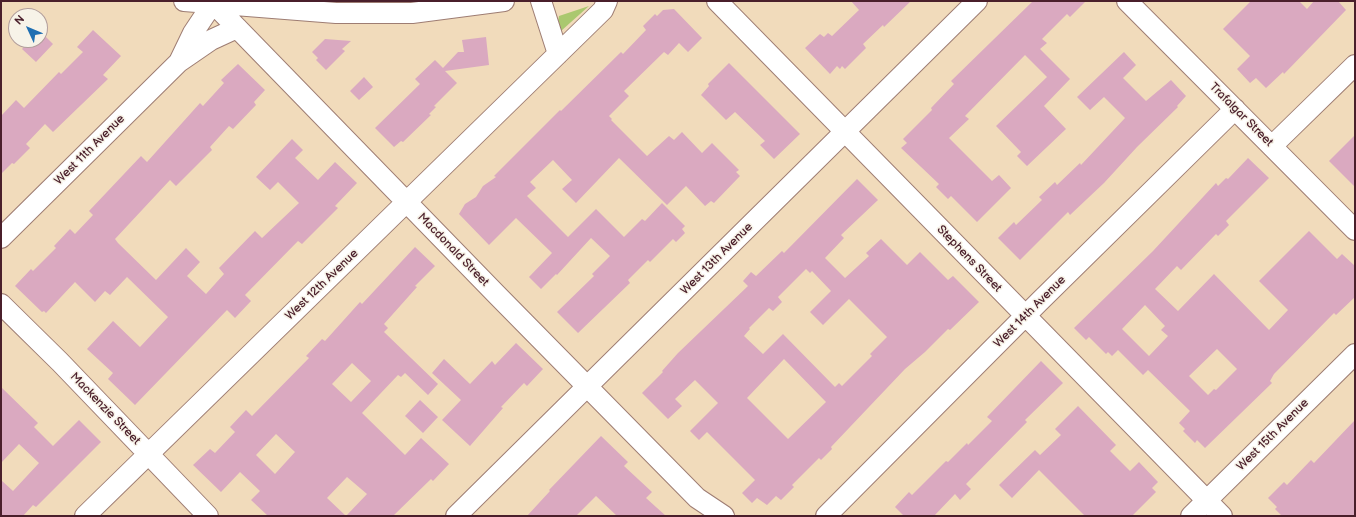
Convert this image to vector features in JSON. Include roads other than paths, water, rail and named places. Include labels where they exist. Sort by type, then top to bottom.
[{"type":"street","points":[[184,1],[268,4],[336,13],[412,13],[504,1]]},
{"type":"street","points":[[541,1],[558,54]]},
{"type":"street","name":"West 12th Avenue","points":[[85,516],[603,10],[607,1]]},
{"type":"street","name":"Stephens Street","points":[[717,1],[1222,516]]},
{"type":"street","name":"West 13th Avenue","points":[[456,516],[977,1]]},
{"type":"street","name":"Trafalgar Street","points":[[1127,1],[1355,230]]},
{"type":"street","name":"Macdonald Street","points":[[212,2],[697,498],[724,516]]},
{"type":"street","name":"West 11th Avenue","points":[[179,62],[193,33],[212,2]]},
{"type":"street","name":"West 11th Avenue","points":[[1,238],[179,62],[211,40],[237,28]]},
{"type":"street","points":[[1272,146],[1355,64]]},
{"type":"street","name":"West 14th Avenue","points":[[826,516],[1025,316],[1235,109]]},
{"type":"street","name":"Mackenzie Street","points":[[1,304],[208,516]]},
{"type":"street","name":"West 15th Avenue","points":[[1191,516],[1355,354]]},
{"type":"street","name":"Macdonald Street","points":[[697,498],[708,516]]}]
